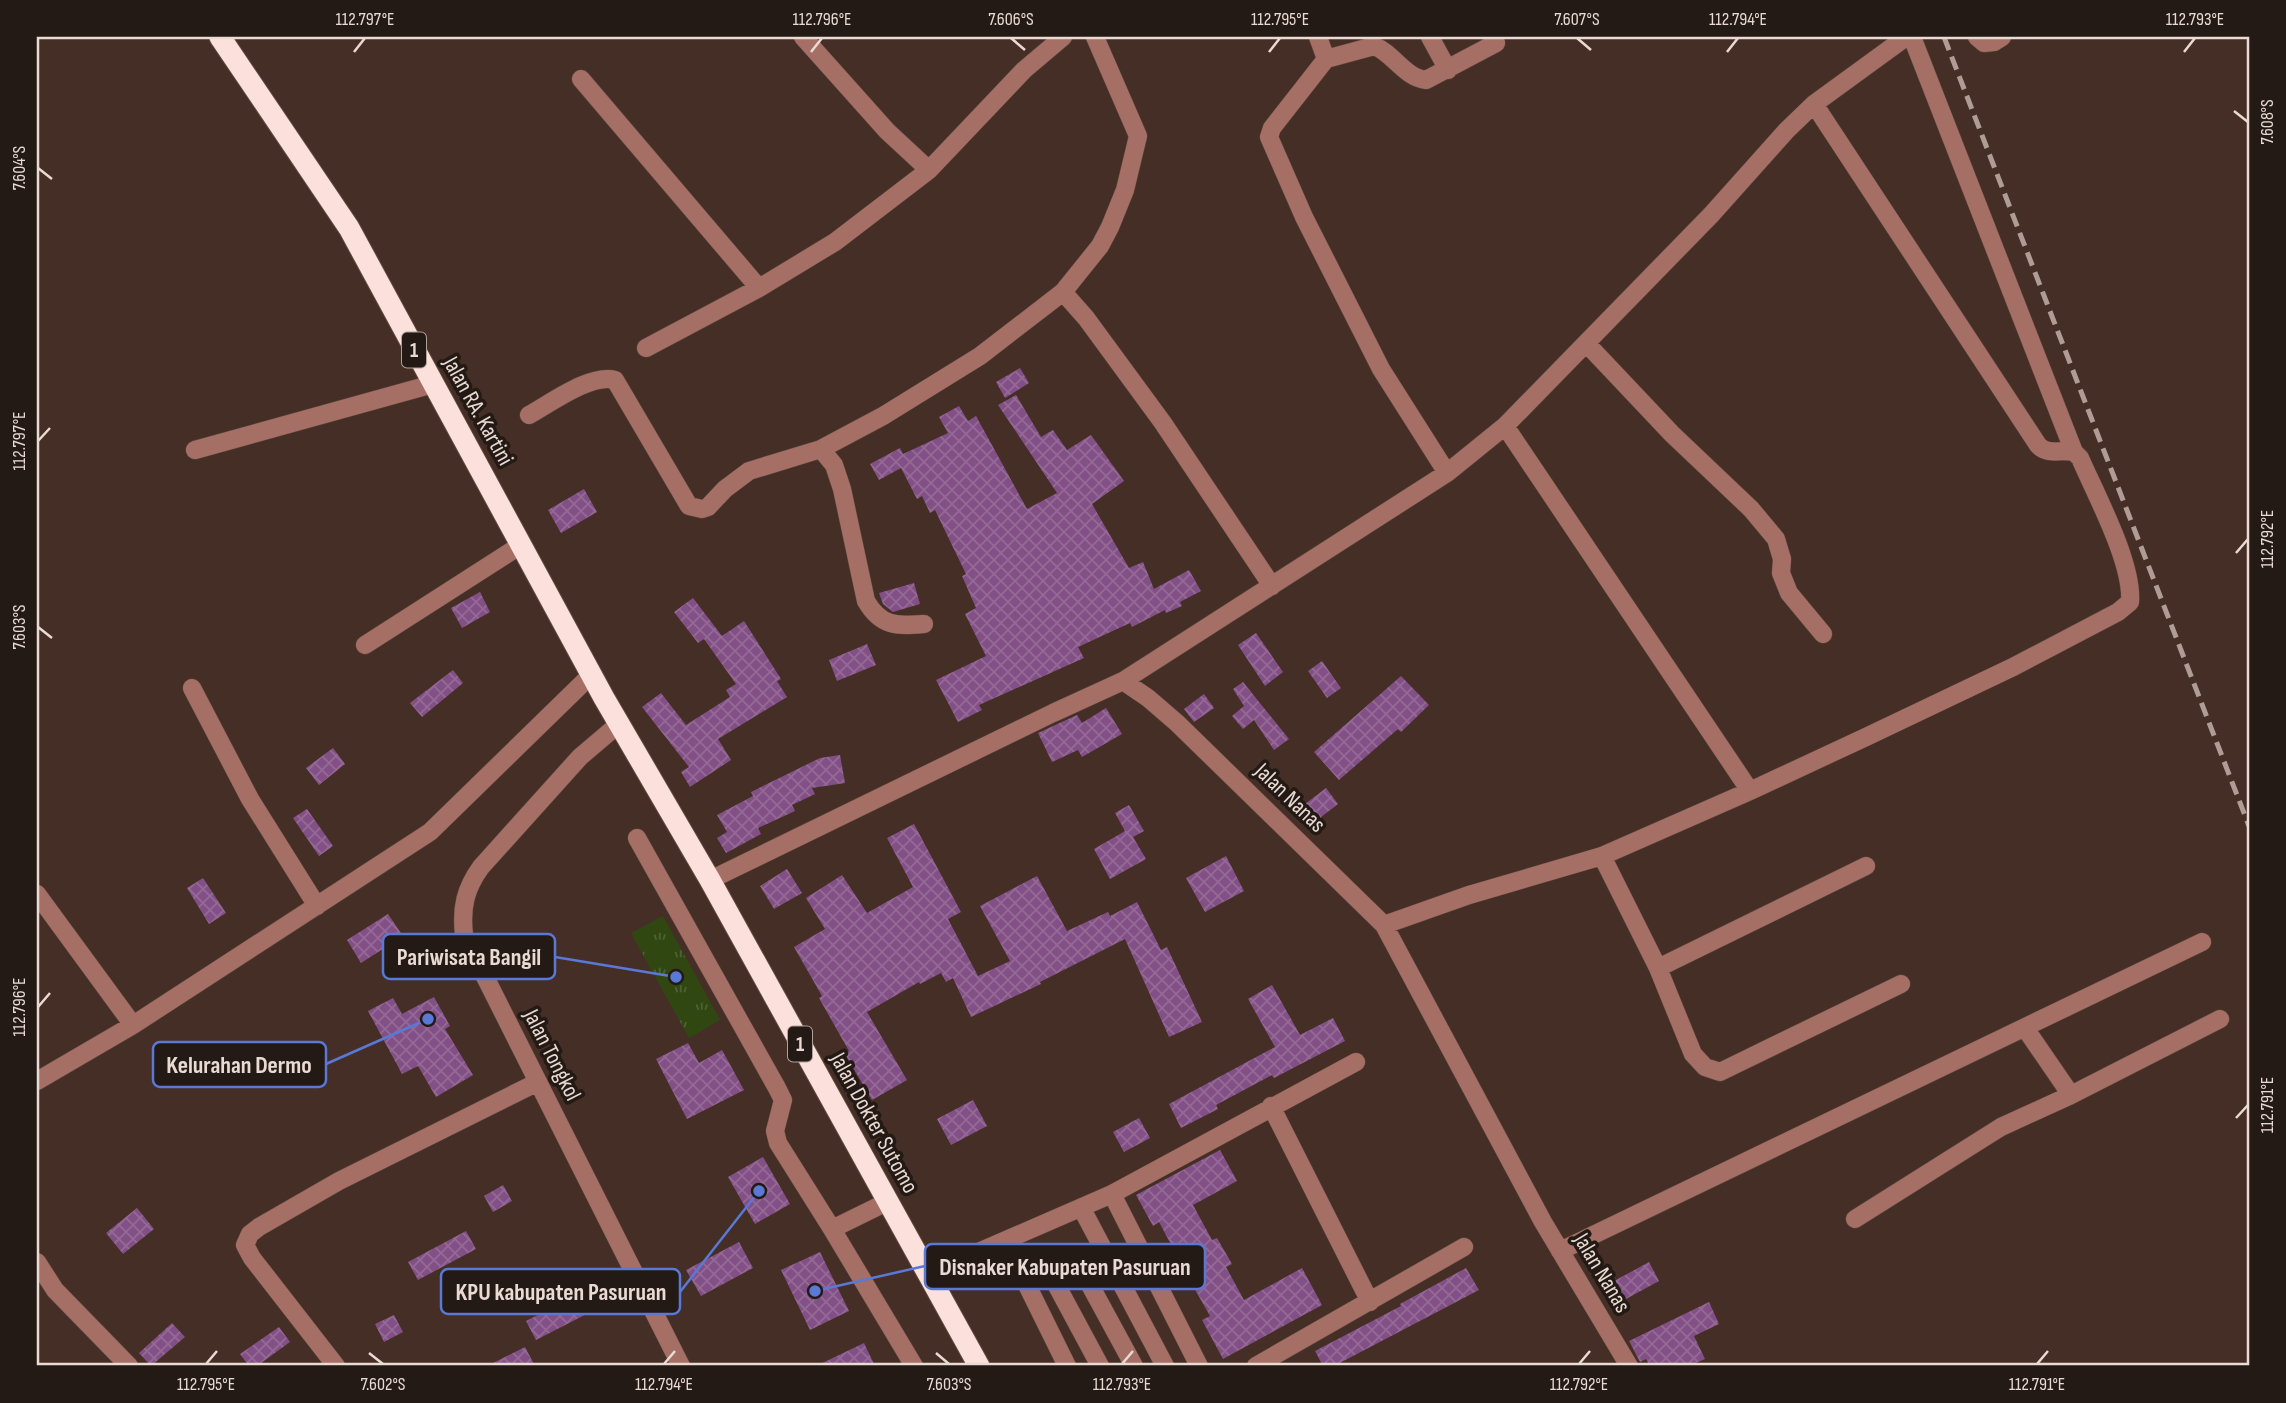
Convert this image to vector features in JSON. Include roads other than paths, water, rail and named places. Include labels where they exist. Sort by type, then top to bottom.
[{"type":"highway","name":"Jalan RA. Kartini","points":[[220,37],[349,228],[599,687]]},
{"type":"highway","name":"1","points":[[599,687],[620,723]]},
{"type":"highway","name":"Jalan Dokter Sutomo","points":[[620,723],[979,1366]]},
{"type":"street","points":[[803,37],[887,131],[929,170]]},
{"type":"street","points":[[646,348],[759,288],[835,242],[929,170],[1024,70],[1063,37]]},
{"type":"street","points":[[529,415],[592,381],[606,377],[615,380],[690,506],[702,509],[708,508],[725,489],[749,471],[821,449],[911,399],[980,356],[1067,296],[1100,246],[1125,190],[1138,136],[1095,37]]},
{"type":"street","points":[[1318,37],[1326,59]]},
{"type":"street","points":[[1430,37],[1448,70]]},
{"type":"street","points":[[710,880],[1123,681],[1447,473],[1505,426],[1711,215],[1787,130],[1814,104],[1906,37]]},
{"type":"street","points":[[1384,925],[1469,895],[1602,856],[1751,791],[2013,667],[2118,612],[2130,602],[2131,587],[2115,540],[2080,458],[2074,452],[1912,37]]},
{"type":"street","points":[[1977,37],[1984,43],[1994,43],[2002,37]]},
{"type":"street","points":[[1447,473],[1381,369],[1304,217],[1269,137],[1272,128],[1326,59],[1374,46],[1381,48],[1420,80],[1433,78],[1496,43]]},
{"type":"street","points":[[581,79],[759,288]]},
{"type":"street","points":[[1814,104],[2038,445],[2042,450],[2050,452],[2074,452]]},
{"type":"street","points":[[1067,296],[1163,423],[1272,586]]},
{"type":"street","points":[[1586,343],[1672,434],[1751,509],[1776,538],[1782,559],[1781,573],[1789,593],[1823,634]]},
{"type":"street","points":[[195,450],[433,384]]},
{"type":"street","points":[[1505,426],[1751,791]]},
{"type":"street","points":[[821,449],[834,466],[842,489],[866,601],[883,621],[897,626],[924,624]]},
{"type":"street","points":[[365,645],[521,545]]},
{"type":"street","name":"Jalan Nanas","points":[[1123,681],[1149,698],[1177,723],[1384,925],[1560,1251],[1629,1366]]},
{"type":"street","points":[[580,757],[602,720],[599,687]]},
{"type":"street","points":[[37,1081],[133,1025],[430,832],[599,687]]},
{"type":"street","points":[[192,688],[250,799],[317,906]]},
{"type":"street","name":"Jalan Tongkol","points":[[620,723],[580,757],[481,867],[470,883],[462,912],[464,935],[681,1366]]},
{"type":"street","points":[[637,838],[783,1100],[775,1131],[778,1143],[914,1366]]},
{"type":"street","points":[[1602,856],[1658,968],[1693,1054],[1705,1067],[1720,1072],[1901,984]]},
{"type":"street","points":[[1658,968],[1866,866]]},
{"type":"street","points":[[37,894],[133,1025]]},
{"type":"street","points":[[1560,1251],[2202,942]]},
{"type":"street","points":[[1855,1219],[2001,1127],[2071,1095],[2220,1019]]},
{"type":"street","points":[[2025,1028],[2071,1095]]},
{"type":"street","points":[[928,1274],[1082,1209],[1356,1062]]},
{"type":"street","points":[[336,1366],[252,1258],[245,1245],[250,1234],[339,1181],[538,1082]]},
{"type":"street","points":[[1270,1106],[1370,1302]]},
{"type":"street","points":[[1112,1194],[1199,1366]]},
{"type":"street","points":[[832,1229],[887,1202]]},
{"type":"street","points":[[1082,1209],[1165,1366]]},
{"type":"street","points":[[1256,1366],[1464,1247]]},
{"type":"street","points":[[1067,1366],[1028,1287],[1032,1282],[1102,1248]]},
{"type":"street","points":[[1077,1261],[1134,1366]]},
{"type":"street","points":[[37,1262],[55,1290],[129,1366]]},
{"type":"street","points":[[1050,1273],[1100,1366]]},
{"type":"railway","points":[[1944,37],[2249,826]]},
{"type":"place","name":"Pariwisata Bangil","points":[[676,977]]},
{"type":"place","name":"Kelurahan Dermo","points":[[428,1019]]},
{"type":"place","name":"KPU kabupaten Pasuruan","points":[[759,1191]]},
{"type":"place","name":"Disnaker Kabupaten Pasuruan","points":[[815,1291]]}]
